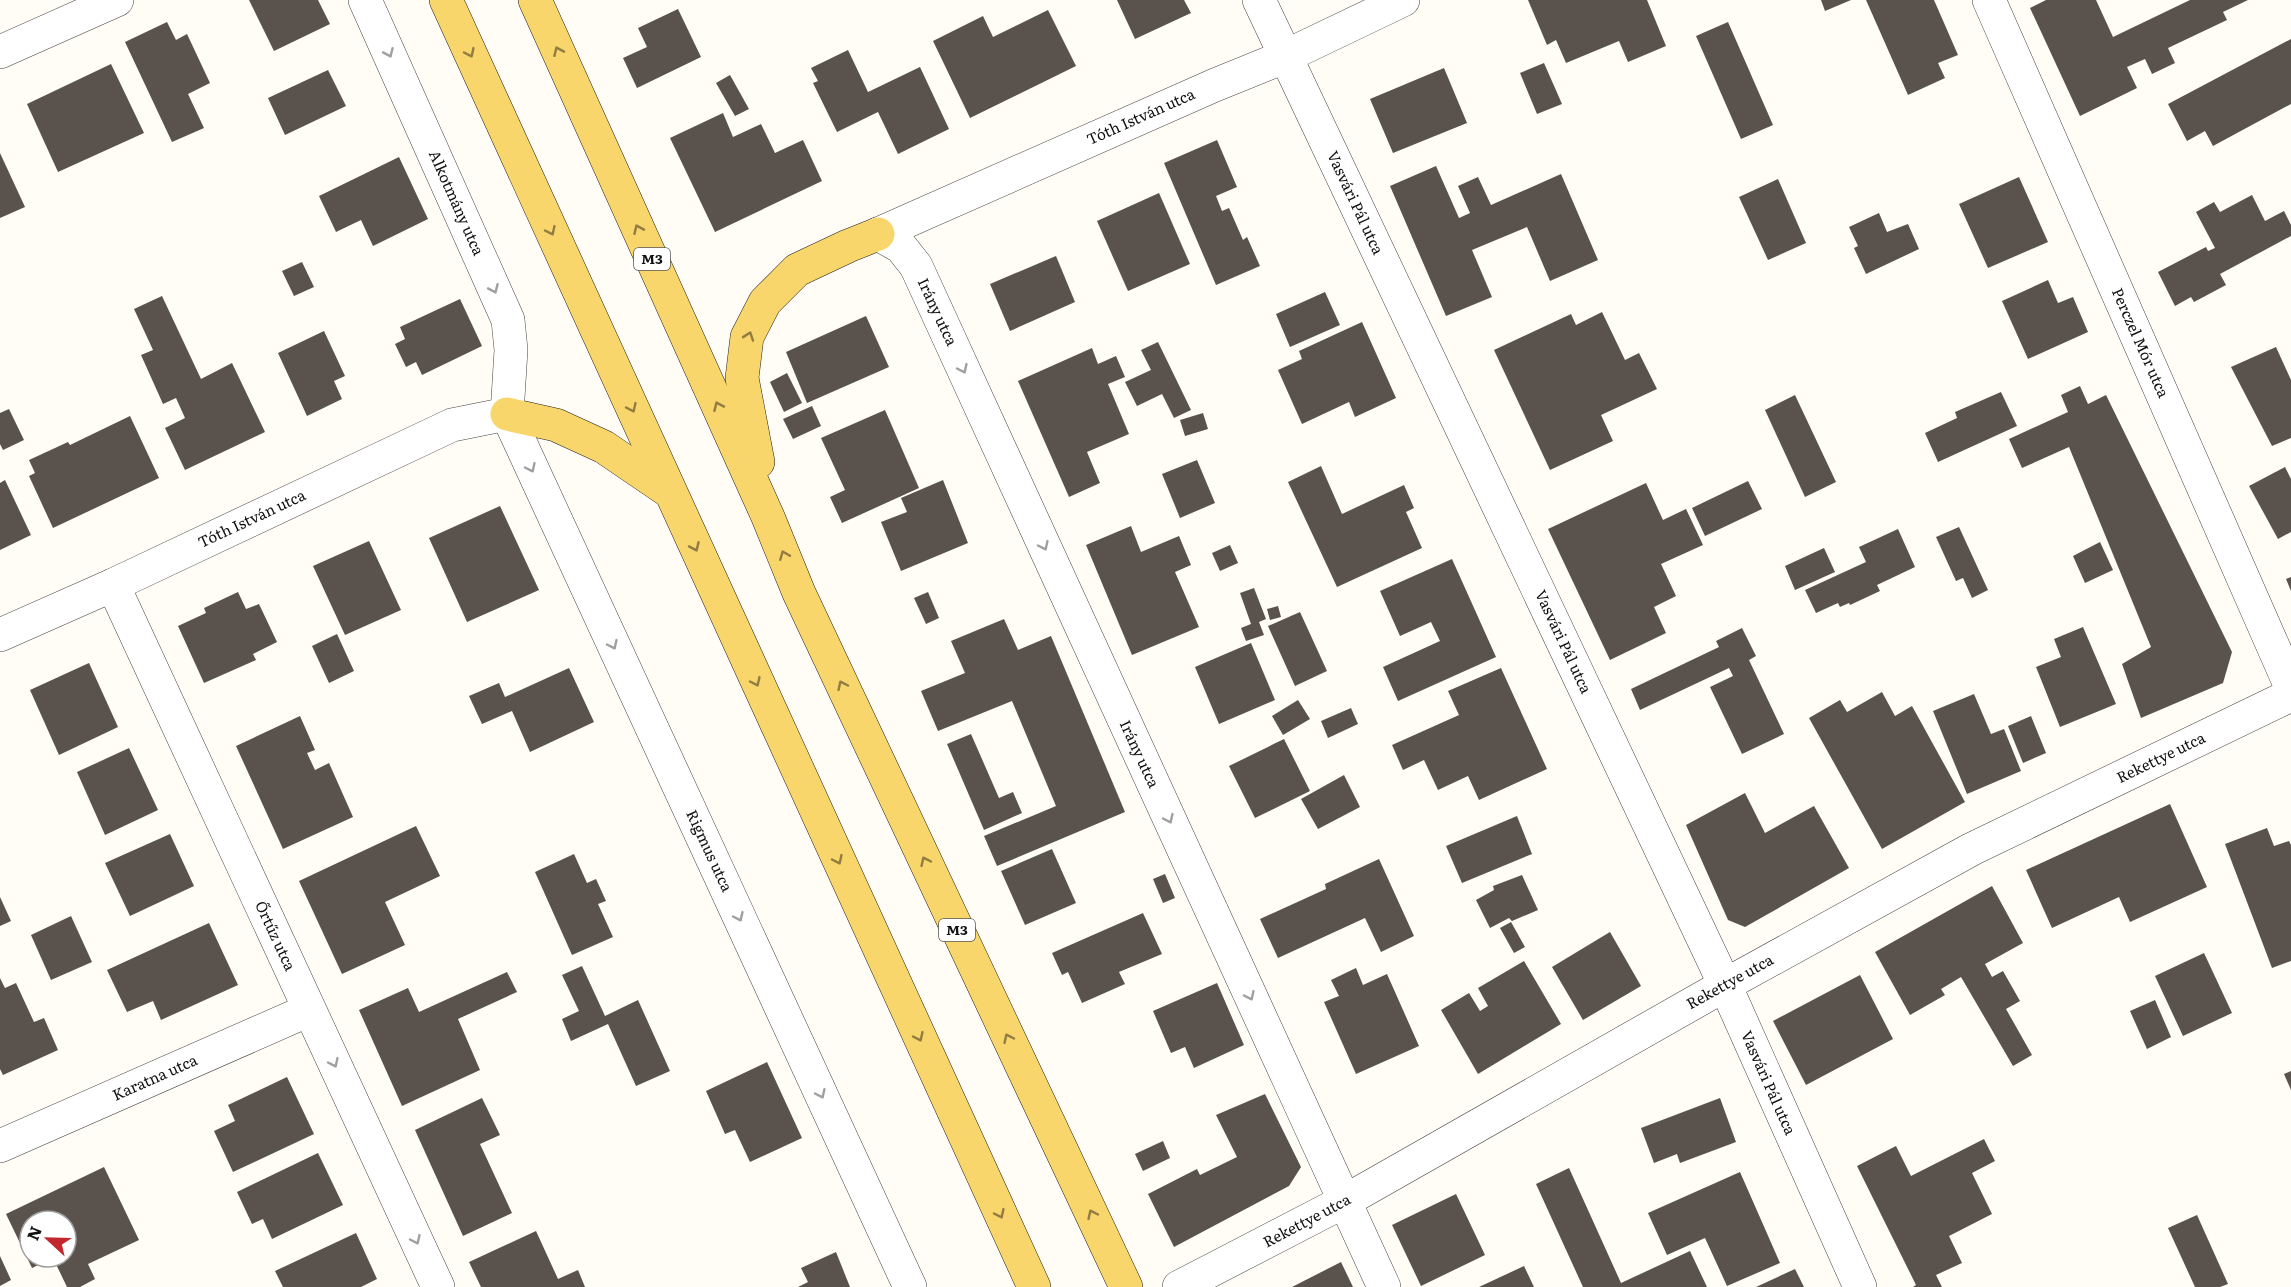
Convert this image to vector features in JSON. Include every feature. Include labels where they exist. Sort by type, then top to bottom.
[{"type":"main road","points":[[446,0],[1034,1287]]},
{"type":"main road","name":"M3","points":[[535,0],[768,517],[799,593],[1121,1277]]},
{"type":"main road","points":[[768,517],[742,378],[747,337],[765,302],[797,270],[878,234]]},
{"type":"main road","points":[[507,414],[556,425],[604,447],[672,494]]},
{"type":"street","points":[[0,52],[117,0]]},
{"type":"street","name":"Alkotmány utca","points":[[365,0],[508,320],[511,350],[507,414]]},
{"type":"street","name":"Vasvári Pál utca","points":[[1259,0],[1725,985],[1860,1287]]},
{"type":"street","name":"Tóth István utca","points":[[878,234],[1284,57],[1403,0]]},
{"type":"street","name":"Perczel Mór utca","points":[[1989,0],[2291,687]]},
{"type":"street","name":"Irány utca","points":[[878,234],[901,247],[916,266],[1384,1287]]},
{"type":"street","name":"Tóth István utca","points":[[0,635],[113,585],[452,425],[507,414]]},
{"type":"street","name":"Rigmus utca","points":[[507,414],[910,1287]]},
{"type":"street","name":"Őrtűz utca","points":[[113,585],[438,1287]]},
{"type":"street","name":"Rekettye utca","points":[[1179,1287],[1345,1201],[1725,985],[1972,849],[2291,695]]},
{"type":"street","name":"Karatna utca","points":[[0,1146],[309,1010]]},
{"type":"building","points":[[249,0],[318,0],[330,24],[274,51]]},
{"type":"building","points":[[1117,0],[1184,0],[1191,13],[1135,39]]},
{"type":"building","points":[[1528,0],[1647,0],[1666,46],[1628,62],[1619,41],[1566,63],[1556,40],[1547,45]]},
{"type":"building","points":[[1821,0],[1851,0],[1825,11]]},
{"type":"building","points":[[1866,0],[1934,0],[1958,55],[1938,63],[1945,78],[1908,95]]},
{"type":"building","points":[[2046,0],[2096,0],[2113,37],[2190,0],[2248,0],[2223,12],[2227,20],[2168,48],[2175,63],[2152,74],[2145,59],[2127,67],[2137,88],[2080,116],[2030,8]]},
{"type":"building","points":[[678,9],[701,57],[637,88],[623,58],[647,47],[638,28]]},
{"type":"building","points":[[1048,10],[1076,66],[970,118],[933,41],[983,16],[993,37]]},
{"type":"building","points":[[167,22],[176,40],[187,34],[210,83],[188,94],[204,128],[172,142],[125,42]]},
{"type":"building","points":[[1728,22],[1773,125],[1741,139],[1696,36]]},
{"type":"building","points":[[2291,39],[2291,104],[2213,146],[2205,131],[2187,141],[2168,104]]},
{"type":"building","points":[[848,50],[868,92],[920,67],[949,129],[898,154],[878,112],[837,132],[813,83],[818,81],[811,68]]},
{"type":"building","points":[[1544,63],[1562,104],[1537,114],[1520,73]]},
{"type":"building","points":[[111,64],[144,133],[58,172],[27,104]]},
{"type":"building","points":[[1444,68],[1467,123],[1393,153],[1370,99]]},
{"type":"building","points":[[328,70],[346,106],[285,135],[268,98]]},
{"type":"building","points":[[730,75],[749,109],[735,116],[716,83]]},
{"type":"building","points":[[723,113],[733,137],[761,124],[775,153],[803,140],[822,181],[715,232],[670,138]]},
{"type":"building","points":[[1217,140],[1237,187],[1216,196],[1222,211],[1229,208],[1243,240],[1247,237],[1260,266],[1216,285],[1164,163]]},
{"type":"building","points":[[0,153],[25,207],[0,218]]},
{"type":"building","points":[[399,157],[428,219],[373,246],[361,220],[336,232],[319,196]]},
{"type":"building","points":[[1436,166],[1459,218],[1470,213],[1458,186],[1478,177],[1491,205],[1561,174],[1598,260],[1550,281],[1527,227],[1472,250],[1492,297],[1446,316],[1390,186]]},
{"type":"building","points":[[2019,177],[2048,242],[1988,268],[1959,204]]},
{"type":"building","points":[[1778,179],[1806,243],[1768,260],[1739,197]]},
{"type":"building","points":[[1159,193],[1190,264],[1128,291],[1097,221]]},
{"type":"building","points":[[2252,195],[2265,221],[2284,211],[2291,225],[2291,236],[2220,274],[2226,285],[2194,302],[2191,297],[2175,306],[2158,272],[2206,247],[2208,251],[2215,248],[2196,212],[2214,202],[2220,212]]},
{"type":"building","points":[[1879,213],[1887,232],[1908,224],[1919,249],[1866,274],[1854,248],[1858,246],[1849,227]]},
{"type":"building","points":[[1056,256],[1075,302],[1010,331],[990,284]]},
{"type":"building","points":[[302,262],[314,287],[294,296],[282,271]]},
{"type":"building","points":[[2048,280],[2058,303],[2073,297],[2088,332],[2028,359],[2002,301]]},
{"type":"building","points":[[1325,292],[1340,325],[1290,347],[1276,314]]},
{"type":"building","points":[[162,296],[201,379],[232,363],[265,432],[185,470],[165,428],[185,418],[176,398],[163,404],[141,355],[153,350],[134,309]]},
{"type":"building","points":[[460,299],[482,346],[422,375],[416,362],[406,367],[395,344],[405,339],[400,327]]},
{"type":"building","points":[[1602,312],[1625,360],[1639,353],[1657,389],[1601,415],[1613,441],[1550,470],[1494,350],[1571,314],[1576,325]]},
{"type":"building","points":[[866,316],[889,367],[807,403],[786,352]]},
{"type":"building","points":[[1362,322],[1396,398],[1355,417],[1349,402],[1302,424],[1278,370],[1302,359],[1299,351]]},
{"type":"building","points":[[324,331],[345,376],[334,381],[342,399],[307,416],[278,353]]},
{"type":"building","points":[[1158,342],[1191,410],[1174,418],[1162,394],[1137,406],[1125,382],[1151,370],[1141,350]]},
{"type":"building","points":[[2276,347],[2291,380],[2291,438],[2272,446],[2231,367]]},
{"type":"building","points":[[1092,348],[1098,364],[1116,356],[1125,377],[1108,384],[1129,434],[1087,452],[1100,483],[1069,497],[1018,381]]},
{"type":"building","points":[[787,373],[802,403],[784,412],[770,382]]},
{"type":"building","points":[[2080,386],[2088,404],[2106,395],[2232,652],[2223,683],[2141,718],[2122,664],[2151,647],[2069,447],[2022,468],[2009,439],[2068,412],[2061,395]]},
{"type":"building","points":[[2001,392],[2017,426],[1938,462],[1925,433],[1957,418],[1955,412]]},
{"type":"building","points":[[1795,395],[1836,482],[1805,497],[1765,410]]},
{"type":"building","points":[[812,406],[821,426],[793,439],[783,419]]},
{"type":"building","points":[[9,409],[24,440],[3,450],[0,444],[0,413]]},
{"type":"building","points":[[885,410],[919,488],[842,523],[830,497],[845,490],[821,438]]},
{"type":"building","points":[[1203,413],[1208,429],[1185,436],[1180,420]]},
{"type":"building","points":[[130,416],[159,478],[53,528],[29,476],[35,473],[29,460],[68,442],[70,445]]},
{"type":"building","points":[[1197,460],[1215,503],[1180,518],[1162,474]]},
{"type":"building","points":[[1321,466],[1342,514],[1404,485],[1414,508],[1406,512],[1422,548],[1337,587],[1288,482]]},
{"type":"building","points":[[2285,467],[2291,479],[2291,532],[2278,539],[2249,486]]},
{"type":"building","points":[[5,480],[31,535],[0,550],[0,483]]},
{"type":"building","points":[[943,480],[968,543],[901,571],[881,522],[907,512],[901,498]]},
{"type":"building","points":[[1748,481],[1762,509],[1705,536],[1692,508]]},
{"type":"building","points":[[1646,483],[1663,520],[1686,509],[1703,545],[1661,564],[1676,596],[1654,607],[1666,633],[1610,660],[1548,529]]},
{"type":"building","points":[[500,506],[539,590],[467,622],[429,538]]},
{"type":"building","points":[[1131,526],[1141,552],[1179,536],[1191,565],[1175,572],[1199,627],[1132,655],[1086,545]]},
{"type":"building","points":[[1959,527],[1988,590],[1972,598],[1963,578],[1956,581],[1936,537]]},
{"type":"building","points":[[1898,529],[1915,567],[1877,585],[1880,591],[1850,605],[1849,603],[1840,607],[1838,603],[1816,613],[1805,590],[1866,562],[1859,547]]},
{"type":"building","points":[[369,541],[401,610],[345,635],[313,566]]},
{"type":"building","points":[[2100,542],[2113,570],[2085,583],[2073,556]]},
{"type":"building","points":[[1230,545],[1238,563],[1220,571],[1212,553]]},
{"type":"building","points":[[1824,548],[1835,572],[1795,590],[1785,566]]},
{"type":"building","points":[[1452,559],[1496,657],[1398,701],[1383,667],[1440,641],[1431,622],[1400,636],[1380,591]]},
{"type":"building","points":[[2291,577],[2291,591],[2286,579]]},
{"type":"building","points":[[1254,588],[1266,619],[1259,622],[1264,635],[1246,641],[1241,628],[1251,624],[1240,593]]},
{"type":"building","points":[[238,592],[246,609],[259,604],[277,642],[253,654],[256,660],[204,683],[178,626],[206,613],[204,608]]},
{"type":"building","points":[[928,592],[939,618],[926,624],[914,598]]},
{"type":"building","points":[[1278,606],[1281,617],[1270,620],[1267,609]]},
{"type":"building","points":[[1300,612],[1327,671],[1295,686],[1268,626]]},
{"type":"building","points":[[1004,619],[1018,650],[1051,636],[1125,812],[997,866],[984,836],[1056,806],[1012,701],[938,731],[921,691],[965,673],[951,641]]},
{"type":"building","points":[[2083,627],[2116,704],[2060,727],[2036,667],[2061,657],[2054,639]]},
{"type":"building","points":[[1742,628],[1756,656],[1749,660],[1784,734],[1742,754],[1710,687],[1733,676],[1729,668],[1640,710],[1631,689],[1719,647],[1716,641]]},
{"type":"building","points":[[337,634],[354,671],[329,683],[312,646]]},
{"type":"building","points":[[1251,643],[1275,700],[1219,724],[1195,667]]},
{"type":"building","points":[[89,663],[118,727],[59,755],[30,690]]},
{"type":"building","points":[[569,668],[594,722],[530,752],[512,711],[482,724],[469,696],[499,683],[505,697]]},
{"type":"building","points":[[1501,668],[1547,769],[1479,800],[1468,776],[1438,790],[1424,760],[1403,770],[1392,745],[1459,715],[1448,691]]},
{"type":"building","points":[[1882,692],[1895,716],[1912,706],[1965,802],[1882,849],[1809,718],[1840,700],[1847,712]]},
{"type":"building","points":[[1974,694],[1991,734],[2004,729],[2021,771],[1967,794],[1933,711]]},
{"type":"building","points":[[1298,700],[1310,719],[1283,735],[1272,716]]},
{"type":"building","points":[[1351,708],[1358,724],[1328,738],[1321,721]]},
{"type":"building","points":[[300,716],[315,750],[307,753],[315,770],[329,763],[353,817],[283,849],[236,746]]},
{"type":"building","points":[[2031,716],[2046,753],[2023,763],[2008,726]]},
{"type":"building","points":[[971,734],[999,798],[1013,792],[1022,813],[984,830],[947,744]]},
{"type":"building","points":[[1284,739],[1310,791],[1255,818],[1229,766]]},
{"type":"building","points":[[129,748],[158,810],[105,835],[77,772]]},
{"type":"building","points":[[1344,775],[1360,807],[1318,829],[1301,799]]},
{"type":"building","points":[[1745,793],[1765,833],[1814,806],[1849,868],[1745,927],[1728,920],[1686,825]]},
{"type":"building","points":[[2170,804],[2207,887],[2130,922],[2119,897],[2052,928],[2026,870]]},
{"type":"building","points":[[1517,816],[1532,854],[1462,883],[1446,846]]},
{"type":"building","points":[[416,826],[440,876],[385,902],[405,945],[342,974],[299,881]]},
{"type":"building","points":[[2267,828],[2274,846],[2289,841],[2291,845],[2291,961],[2272,968],[2225,844]]},
{"type":"building","points":[[170,834],[194,886],[130,916],[105,863]]},
{"type":"building","points":[[1052,849],[1076,903],[1025,925],[1001,871]]},
{"type":"building","points":[[574,854],[587,883],[596,879],[606,901],[598,904],[613,937],[572,955],[535,872]]},
{"type":"building","points":[[1379,859],[1414,936],[1381,952],[1365,918],[1278,958],[1260,919],[1326,889],[1325,884]]},
{"type":"building","points":[[1165,874],[1175,898],[1163,903],[1153,879]]},
{"type":"building","points":[[1522,875],[1538,910],[1512,921],[1509,918],[1490,928],[1476,900],[1494,890],[1493,886]]},
{"type":"building","points":[[1992,886],[2023,943],[1985,964],[1992,977],[2003,971],[2020,1001],[2006,1009],[2032,1055],[2013,1066],[1961,977],[1941,989],[1945,995],[1910,1015],[1875,952]]},
{"type":"building","points":[[0,897],[11,921],[0,926]]},
{"type":"building","points":[[1143,913],[1162,954],[1119,972],[1125,984],[1082,1003],[1068,972],[1062,975],[1052,953]]},
{"type":"building","points":[[71,916],[92,962],[51,980],[31,935]]},
{"type":"building","points":[[1511,922],[1525,947],[1514,953],[1500,928]]},
{"type":"building","points":[[209,923],[238,985],[161,1020],[153,1001],[127,1012],[107,970]]},
{"type":"building","points":[[1610,932],[1641,986],[1583,1020],[1552,967]]},
{"type":"building","points":[[2204,953],[2232,1013],[2183,1036],[2155,976]]},
{"type":"building","points":[[1524,961],[1561,1024],[1478,1074],[1441,1010],[1469,993],[1480,1011],[1488,1006],[1478,988]]},
{"type":"building","points":[[582,966],[605,1016],[638,1000],[670,1071],[636,1086],[608,1024],[571,1041],[562,1019],[579,1011],[562,975]]},
{"type":"building","points":[[1356,968],[1363,985],[1387,974],[1419,1046],[1356,1074],[1324,1002],[1339,996],[1331,980]]},
{"type":"building","points":[[507,972],[517,992],[458,1019],[480,1070],[402,1106],[359,1010],[408,988],[419,1012]]},
{"type":"building","points":[[1860,975],[1893,1039],[1806,1085],[1773,1021]]},
{"type":"building","points":[[0,978],[5,988],[16,983],[34,1022],[44,1018],[58,1050],[3,1075],[0,1069]]},
{"type":"building","points":[[1217,983],[1244,1045],[1194,1068],[1185,1047],[1171,1053],[1153,1011]]},
{"type":"building","points":[[2155,1000],[2171,1037],[2147,1049],[2130,1011]]},
{"type":"building","points":[[767,1062],[802,1138],[750,1162],[735,1130],[725,1134],[706,1091]]},
{"type":"building","points":[[2291,1071],[2291,1090],[2284,1074]]},
{"type":"building","points":[[287,1077],[314,1134],[233,1172],[214,1131],[235,1121],[228,1105]]},
{"type":"building","points":[[1265,1094],[1301,1167],[1289,1186],[1174,1247],[1148,1194],[1197,1169],[1200,1175],[1237,1157],[1216,1115]]},
{"type":"building","points":[[482,1098],[500,1135],[480,1144],[512,1213],[463,1236],[415,1130]]},
{"type":"building","points":[[1720,1098],[1736,1142],[1680,1163],[1677,1154],[1654,1163],[1641,1128]]},
{"type":"building","points":[[1984,1139],[1995,1161],[1972,1173],[1992,1214],[1949,1236],[1962,1263],[1936,1275],[1942,1287],[1913,1287],[1916,1285],[1857,1166],[1896,1146],[1911,1176]]},
{"type":"building","points":[[1163,1141],[1170,1158],[1143,1171],[1135,1154]]},
{"type":"building","points":[[318,1153],[343,1205],[272,1239],[263,1219],[252,1224],[237,1192]]},
{"type":"building","points":[[104,1167],[139,1240],[88,1264],[95,1279],[80,1287],[67,1287],[58,1269],[78,1269],[78,1209],[18,1209],[18,1239],[6,1214]]},
{"type":"building","points":[[1569,1168],[1621,1283],[1690,1251],[1707,1287],[1583,1287],[1536,1184]]},
{"type":"building","points":[[1740,1172],[1780,1263],[1727,1286],[1705,1238],[1667,1255],[1648,1213]]},
{"type":"building","points":[[1456,1194],[1485,1255],[1421,1286],[1392,1225]]},
{"type":"building","points":[[2197,1215],[2228,1284],[2220,1287],[2195,1287],[2168,1228]]},
{"type":"building","points":[[536,1231],[558,1279],[578,1270],[585,1287],[481,1287],[469,1262]]},
{"type":"building","points":[[356,1233],[377,1279],[361,1287],[283,1287],[275,1271]]},
{"type":"building","points":[[836,1252],[850,1287],[798,1287],[808,1282],[801,1268]]},
{"type":"building","points":[[0,1256],[11,1280],[0,1286]]},
{"type":"building","points":[[1341,1262],[1353,1287],[1292,1287]]},
{"type":"building","points":[[1524,1266],[1534,1287],[1479,1287]]},
{"type":"building","points":[[1795,1269],[1804,1287],[1756,1287]]}]
